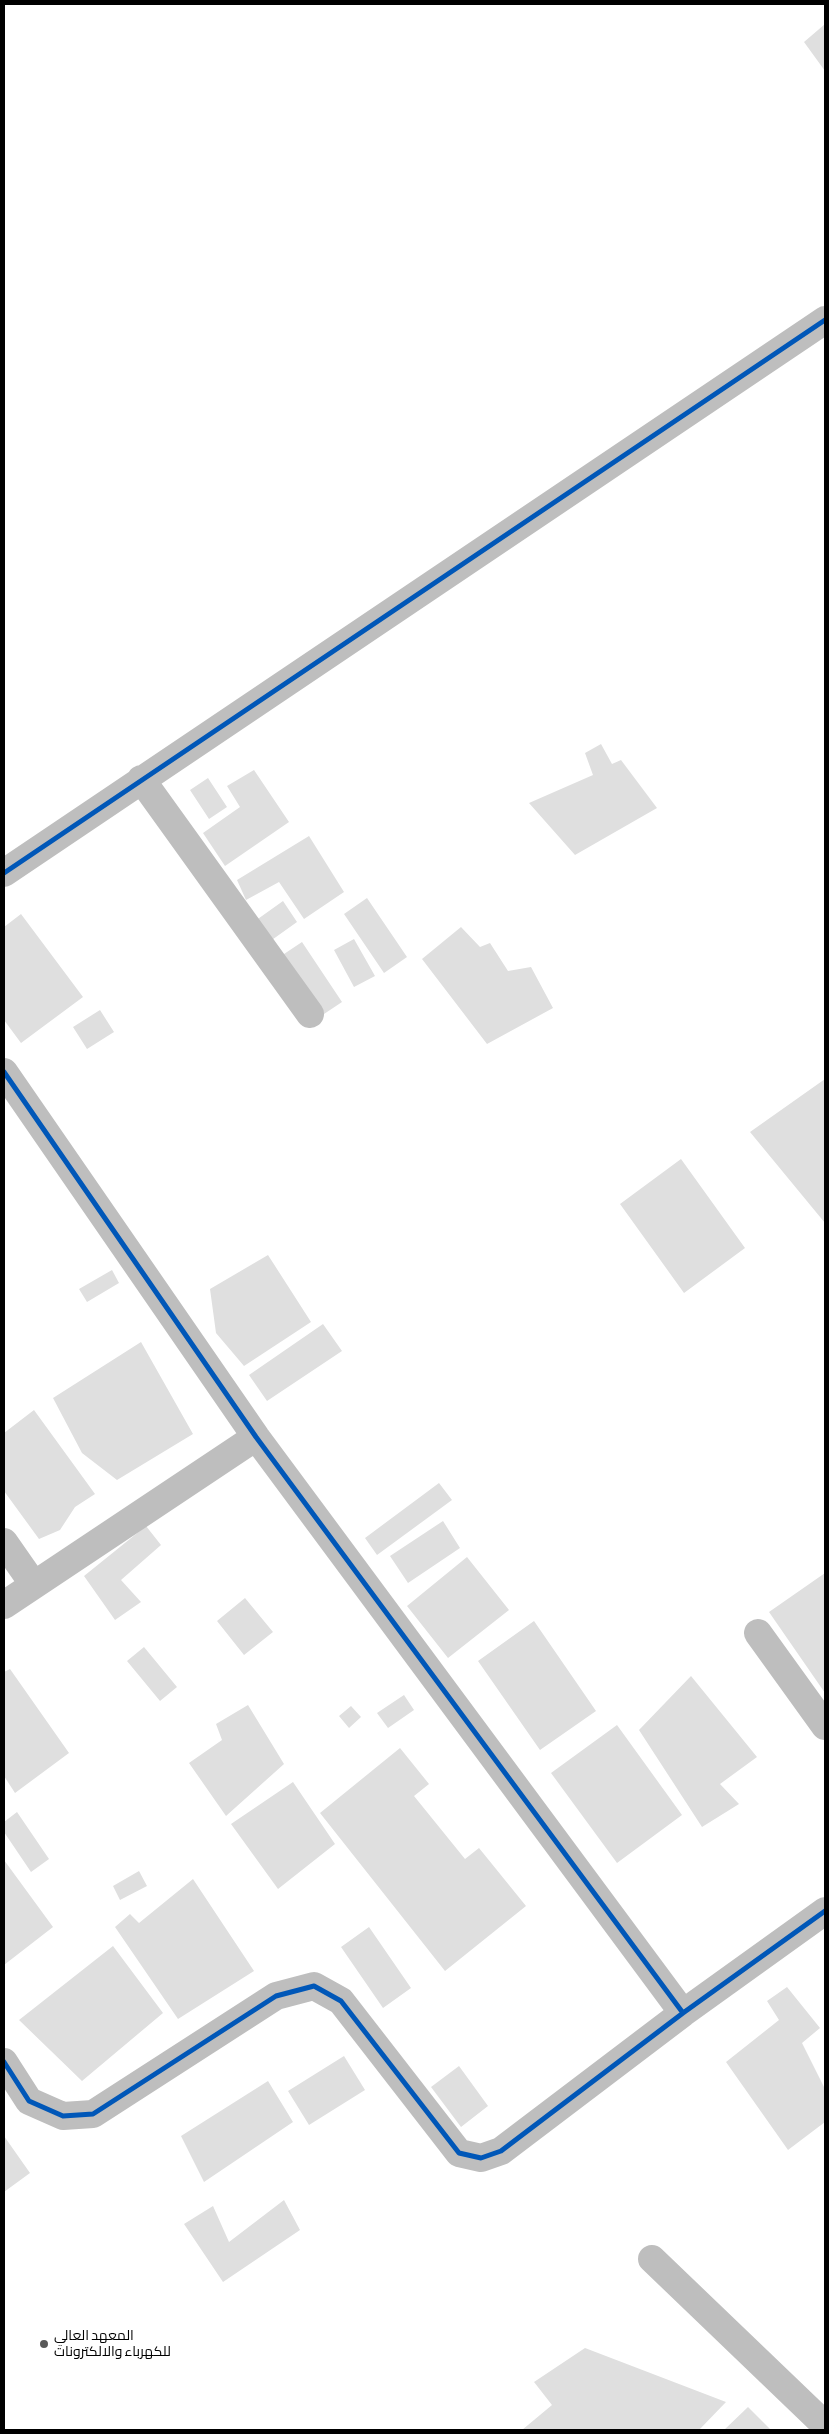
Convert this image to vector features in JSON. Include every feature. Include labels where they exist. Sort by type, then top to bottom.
[{"type":"street","points":[[4,873],[825,320]]},
{"type":"street","points":[[141,779],[310,1014]]},
{"type":"street","points":[[4,1072],[256,1437],[683,2013]]},
{"type":"street","points":[[4,1605],[256,1437]]},
{"type":"street","points":[[4,1542],[34,1585]]},
{"type":"street","points":[[758,1633],[825,1726]]},
{"type":"street","points":[[4,2062],[29,2101],[63,2116],[93,2114],[276,1996],[314,1986],[341,2001],[459,2153],[481,2158],[501,2151],[683,2013],[825,1912]]},
{"type":"street","points":[[652,2259],[825,2425]]},
{"type":"building","points":[[825,24],[825,71],[804,42]]},
{"type":"building","points":[[601,744],[612,764],[621,760],[657,808],[575,855],[529,803],[593,775],[585,753]]},
{"type":"building","points":[[254,770],[289,822],[225,866],[203,833],[240,807],[227,786]]},
{"type":"building","points":[[208,778],[227,807],[209,819],[190,790]]},
{"type":"building","points":[[309,836],[344,892],[304,919],[279,882],[246,900],[237,880]]},
{"type":"building","points":[[367,898],[407,957],[384,973],[344,914]]},
{"type":"building","points":[[283,901],[297,922],[269,942],[255,921]]},
{"type":"building","points":[[21,914],[83,997],[21,1043],[4,1020],[4,927]]},
{"type":"building","points":[[461,927],[480,947],[490,943],[508,971],[531,967],[553,1008],[487,1044],[422,959]]},
{"type":"building","points":[[354,939],[375,976],[354,987],[334,950]]},
{"type":"building","points":[[302,942],[342,1002],[321,1016],[281,956]]},
{"type":"building","points":[[100,1010],[114,1032],[87,1049],[73,1027]]},
{"type":"building","points":[[825,1079],[825,1223],[750,1132]]},
{"type":"building","points":[[681,1159],[745,1248],[684,1293],[620,1204]]},
{"type":"building","points":[[268,1255],[311,1322],[244,1366],[216,1333],[210,1289]]},
{"type":"building","points":[[112,1270],[119,1283],[87,1302],[79,1289]]},
{"type":"building","points":[[323,1324],[342,1351],[267,1401],[249,1375]]},
{"type":"building","points":[[141,1342],[193,1434],[117,1480],[82,1453],[53,1398]]},
{"type":"building","points":[[34,1410],[95,1494],[75,1507],[60,1530],[39,1539],[4,1491],[4,1433]]},
{"type":"building","points":[[439,1483],[452,1500],[377,1555],[365,1538]]},
{"type":"building","points":[[443,1521],[460,1548],[408,1583],[390,1556]]},
{"type":"building","points":[[146,1526],[161,1545],[121,1580],[141,1602],[115,1620],[84,1576]]},
{"type":"building","points":[[467,1557],[509,1610],[448,1658],[407,1606]]},
{"type":"building","points":[[825,1573],[825,1693],[769,1612]]},
{"type":"building","points":[[245,1598],[273,1632],[244,1655],[217,1621]]},
{"type":"building","points":[[534,1621],[596,1711],[540,1750],[478,1661]]},
{"type":"building","points":[[144,1647],[177,1687],[160,1701],[127,1661]]},
{"type":"building","points":[[10,1669],[69,1753],[15,1793],[4,1776],[4,1672]]},
{"type":"building","points":[[691,1676],[757,1757],[720,1784],[739,1804],[702,1827],[639,1730]]},
{"type":"building","points":[[404,1695],[414,1710],[388,1728],[377,1713]]},
{"type":"building","points":[[248,1705],[284,1764],[226,1816],[189,1763],[222,1740],[216,1724]]},
{"type":"building","points":[[351,1706],[361,1717],[349,1728],[339,1716]]},
{"type":"building","points":[[617,1725],[682,1815],[617,1863],[551,1773]]},
{"type":"building","points":[[400,1748],[429,1784],[414,1796],[465,1859],[479,1848],[526,1906],[445,1971],[320,1813]]},
{"type":"building","points":[[293,1782],[335,1844],[278,1889],[231,1824]]},
{"type":"building","points":[[17,1812],[49,1859],[31,1872],[4,1832],[4,1822]]},
{"type":"building","points":[[4,1860],[53,1927],[4,1965]]},
{"type":"building","points":[[139,1871],[147,1886],[120,1900],[113,1886]]},
{"type":"building","points":[[193,1879],[254,1971],[178,2019],[115,1927],[130,1914],[139,1923]]},
{"type":"building","points":[[369,1927],[411,1988],[383,2008],[341,1947]]},
{"type":"building","points":[[113,1946],[163,2013],[82,2081],[19,2020]]},
{"type":"building","points":[[787,1987],[820,2028],[802,2043],[825,2089],[825,2122],[788,2150],[726,2062],[779,2020],[767,2001]]},
{"type":"building","points":[[344,2056],[365,2090],[309,2125],[288,2091]]},
{"type":"building","points":[[459,2066],[488,2106],[461,2127],[431,2087]]},
{"type":"building","points":[[268,2081],[293,2122],[204,2182],[181,2136]]},
{"type":"building","points":[[4,2136],[30,2173],[4,2192]]},
{"type":"building","points":[[284,2200],[300,2230],[223,2282],[184,2224],[213,2206],[229,2242]]},
{"type":"building","points":[[585,2348],[726,2402],[699,2430],[522,2430],[552,2405],[534,2382]]},
{"type":"building","points":[[748,2407],[771,2430],[724,2430]]},
{"type":"cycle path","points":[[4,873],[825,320]]},
{"type":"cycle path","points":[[4,1072],[256,1437],[683,2013]]},
{"type":"cycle path","points":[[4,2062],[29,2101],[63,2116],[93,2114],[276,1996],[314,1986],[341,2001],[459,2153],[481,2158],[501,2151],[683,2013],[825,1911]]},
{"type":"place","name":"المعهد العالي للكهرباء والالكترونات","points":[[44,2344]]}]
